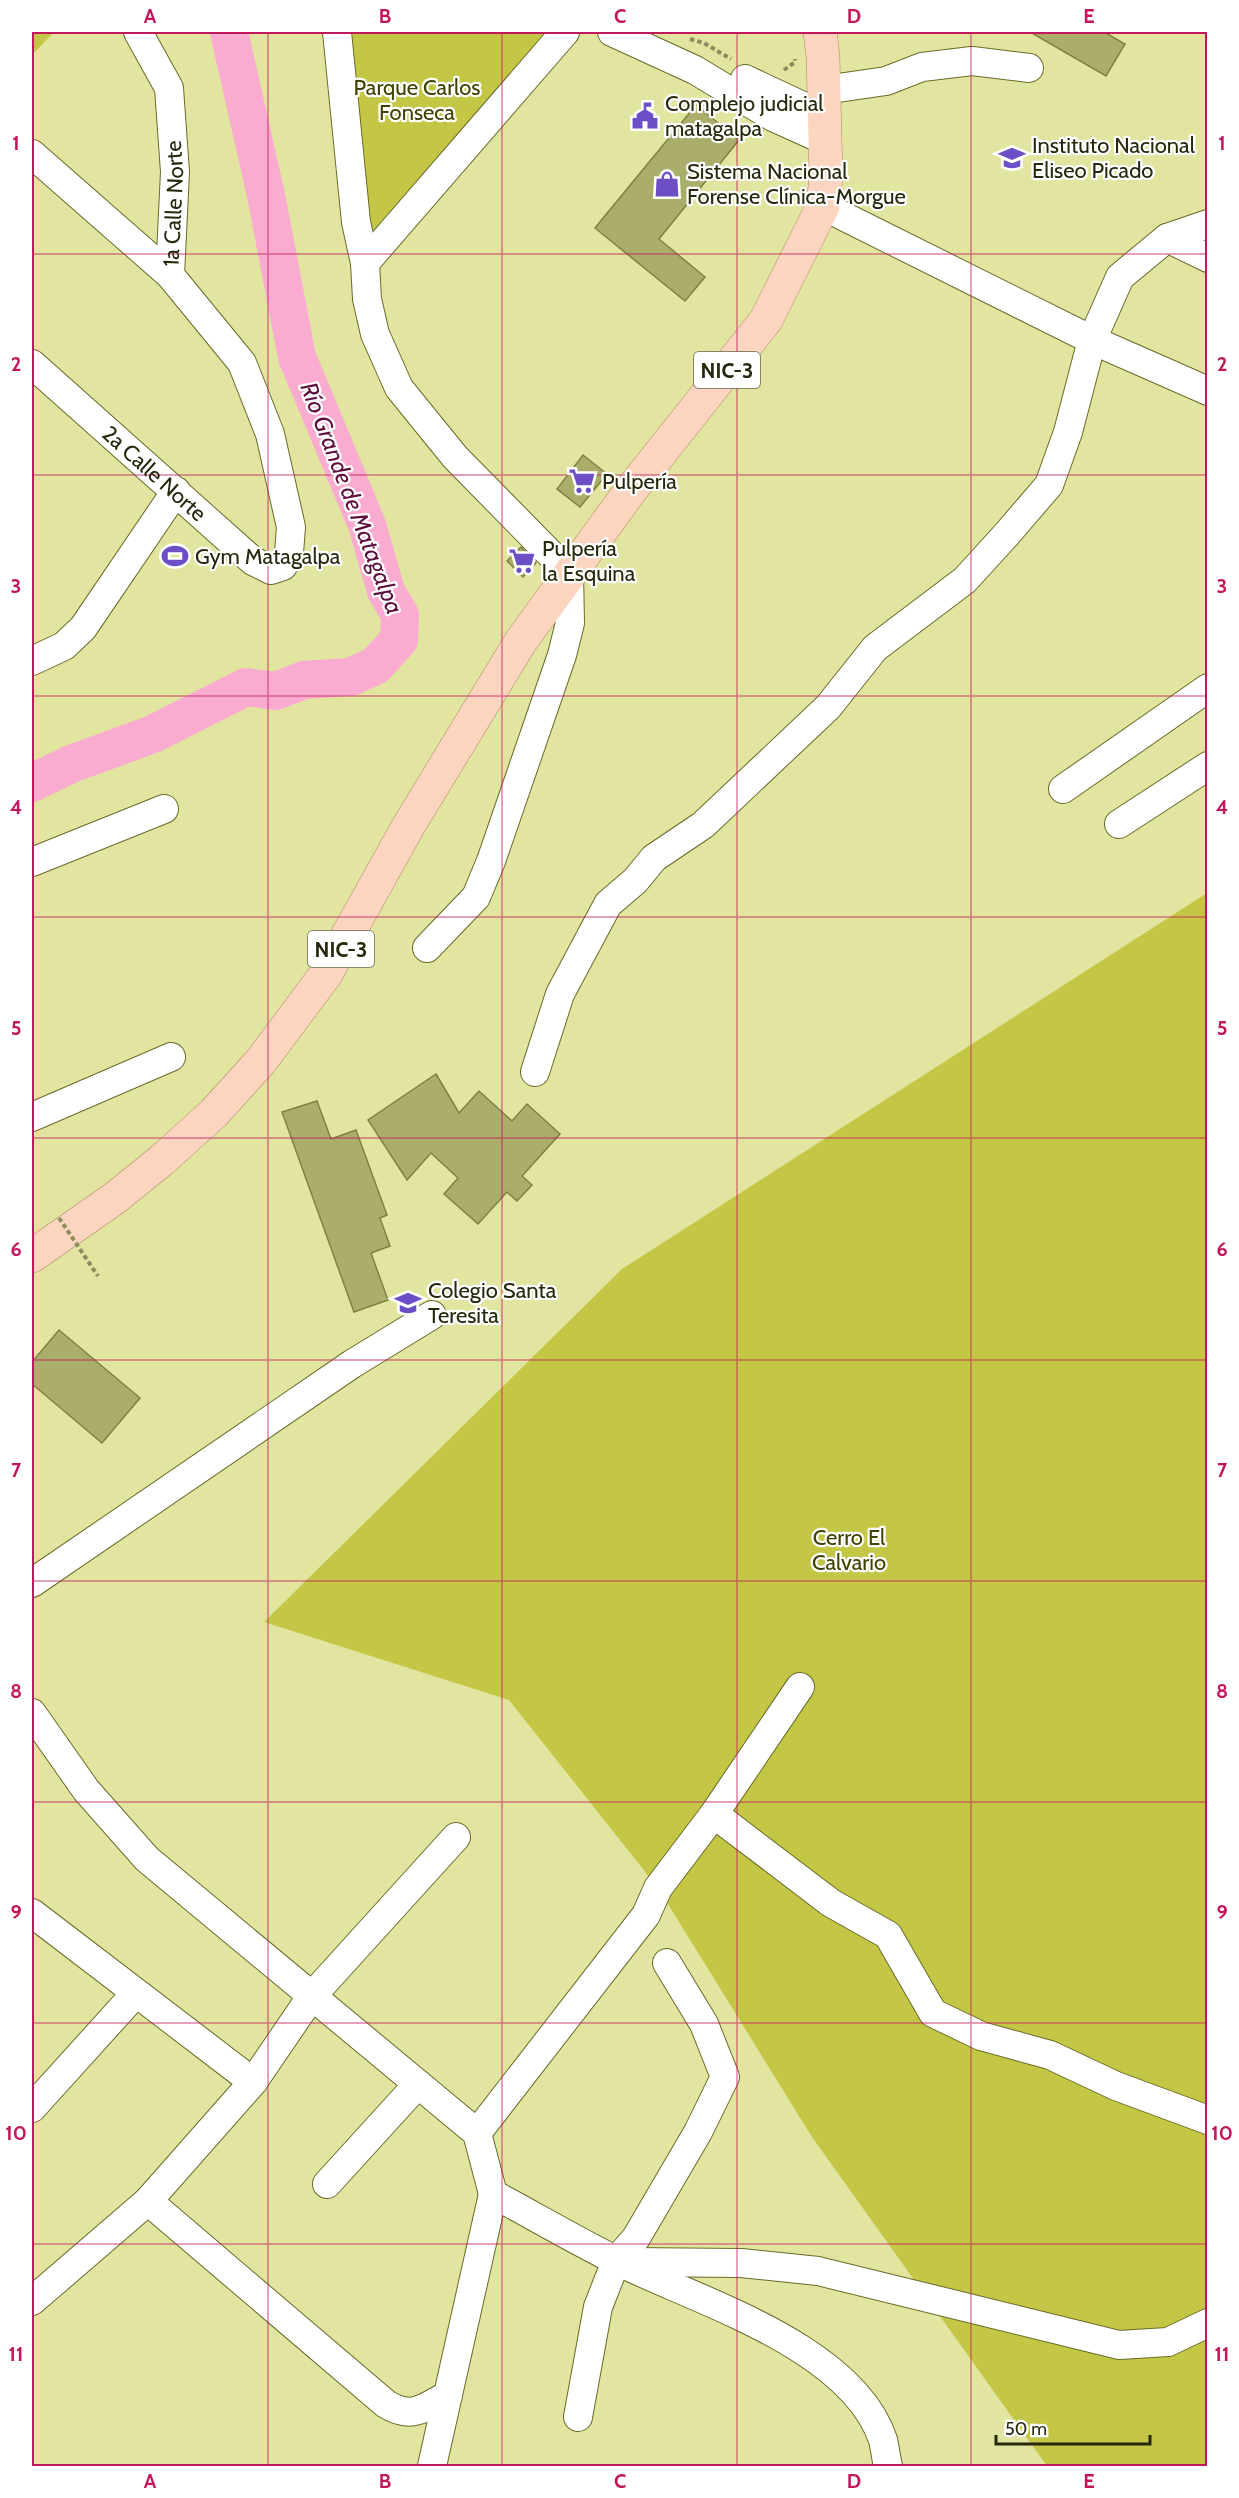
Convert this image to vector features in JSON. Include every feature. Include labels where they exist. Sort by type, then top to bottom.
[{"type":"main road","name":"NIC-3","points":[[32,1256],[115,1198],[162,1160],[214,1113],[261,1061],[326,974],[409,825],[521,641],[631,490],[766,320],[823,206],[826,177],[820,32]]},
{"type":"street","name":"1a Calle Norte","points":[[138,32],[169,88],[175,172],[170,275],[242,363],[270,434],[291,527],[289,553],[282,566]]},
{"type":"street","points":[[338,32],[356,222],[365,263],[367,299],[375,334],[399,388],[455,457],[569,573],[570,623],[562,655],[491,861],[476,897],[427,948]]},
{"type":"street","points":[[365,263],[565,32]]},
{"type":"street","points":[[612,32],[695,70],[773,117],[824,116],[886,81],[922,67],[972,61],[1029,68]]},
{"type":"street","points":[[656,32],[771,93],[824,116]]},
{"type":"street","points":[[32,154],[170,275]]},
{"type":"street","points":[[823,206],[1092,340],[1208,390]]},
{"type":"street","points":[[535,1072],[560,994],[608,904],[635,882],[654,858],[703,825],[828,707],[875,648],[965,580],[1049,485],[1068,432],[1092,340],[1120,278],[1167,238],[1208,224]]},
{"type":"street","points":[[1167,238],[1208,258]]},
{"type":"street","name":"2a Calle Norte","points":[[32,364],[253,561],[271,570],[282,566]]},
{"type":"street","points":[[32,661],[64,646],[83,628],[176,491]]},
{"type":"street","points":[[1063,789],[1208,688]]},
{"type":"street","points":[[1119,824],[1208,766]]},
{"type":"street","points":[[32,862],[164,809]]},
{"type":"street","points":[[32,1117],[171,1057]]},
{"type":"street","points":[[32,1583],[352,1364],[432,1315]]},
{"type":"street","points":[[477,2133],[646,1915],[658,1888],[714,1814],[800,1687]]},
{"type":"street","points":[[32,1713],[86,1790],[147,1859],[477,2133],[493,2194],[432,2466]]},
{"type":"street","points":[[714,1814],[831,1903],[888,1935],[933,2013],[981,2036],[1050,2055],[1116,2086],[1208,2120]]},
{"type":"street","points":[[32,2301],[148,2201],[253,2082],[311,1997],[456,1837]]},
{"type":"street","points":[[32,1913],[253,2082]]},
{"type":"street","points":[[578,2417],[598,2307],[616,2261],[636,2238],[698,2132],[725,2077],[704,2024],[667,1963]]},
{"type":"street","points":[[32,2108],[135,1994]]},
{"type":"street","points":[[327,2184],[418,2084]]},
{"type":"street","points":[[493,2194],[616,2261],[785,2338],[816,2358],[864,2405],[882,2438],[888,2466]]},
{"type":"street","points":[[148,2201],[386,2404],[400,2412],[417,2412],[448,2395]]},
{"type":"street","points":[[616,2261],[741,2263],[818,2271],[1119,2345],[1168,2343],[1208,2322]]},
{"type":"path","points":[[59,1218],[98,1276]]},
{"type":"green space","points":[[32,32],[54,32],[32,55]]},
{"type":"green space","name":"Parque Carlos Fonseca","points":[[339,32],[565,32],[365,263]]},
{"type":"green space","name":"Cerro El Calvario","points":[[1207,893],[1207,2466],[1047,2466],[812,2137],[658,1888],[509,1700],[264,1622],[622,1269]]},
{"type":"building","points":[[1030,32],[1104,32],[1125,44],[1106,76]]},
{"type":"building","name":"Sistema Nacional Forense Clínica-Morgue","points":[[696,105],[739,140],[659,239],[705,277],[685,301],[595,228]]},
{"type":"building","name":"Pulpería","points":[[583,455],[607,474],[580,507],[557,489]]},
{"type":"building","name":"Pulpería la Esquina","points":[[521,547],[536,563],[523,577],[507,561]]},
{"type":"building","points":[[436,1074],[459,1113],[479,1091],[512,1121],[527,1104],[560,1134],[522,1176],[532,1185],[517,1201],[507,1192],[478,1224],[444,1194],[458,1178],[431,1153],[407,1180],[368,1120]]},
{"type":"building","points":[[317,1101],[331,1139],[356,1130],[387,1215],[380,1218],[390,1246],[371,1253],[388,1300],[354,1312],[282,1112]]},
{"type":"building","points":[[59,1330],[140,1398],[102,1443],[32,1384],[32,1362]]},
{"type":"waterway","name":"Río Grande de Matagalpa","points":[[32,783],[71,764],[153,734],[246,687],[276,691],[304,680],[350,677],[375,666],[399,640],[400,615],[386,591],[367,525],[297,357],[266,195],[229,32]]},
{"type":"place","name":"Complejo judicial matagalpa","points":[[645,116]]},
{"type":"place","name":"Instituto Nacional Eliseo Picado","points":[[1012,158]]},
{"type":"place","name":"Sistema Nacional Forense Clínica-Morgue","points":[[667,184]]},
{"type":"place","name":"Pulpería","points":[[582,481]]},
{"type":"place","name":"Gym Matagalpa","points":[[175,556]]},
{"type":"place","name":"Pulpería la Esquina","points":[[522,561]]},
{"type":"place","name":"Colegio Santa Teresita","points":[[408,1303]]}]
